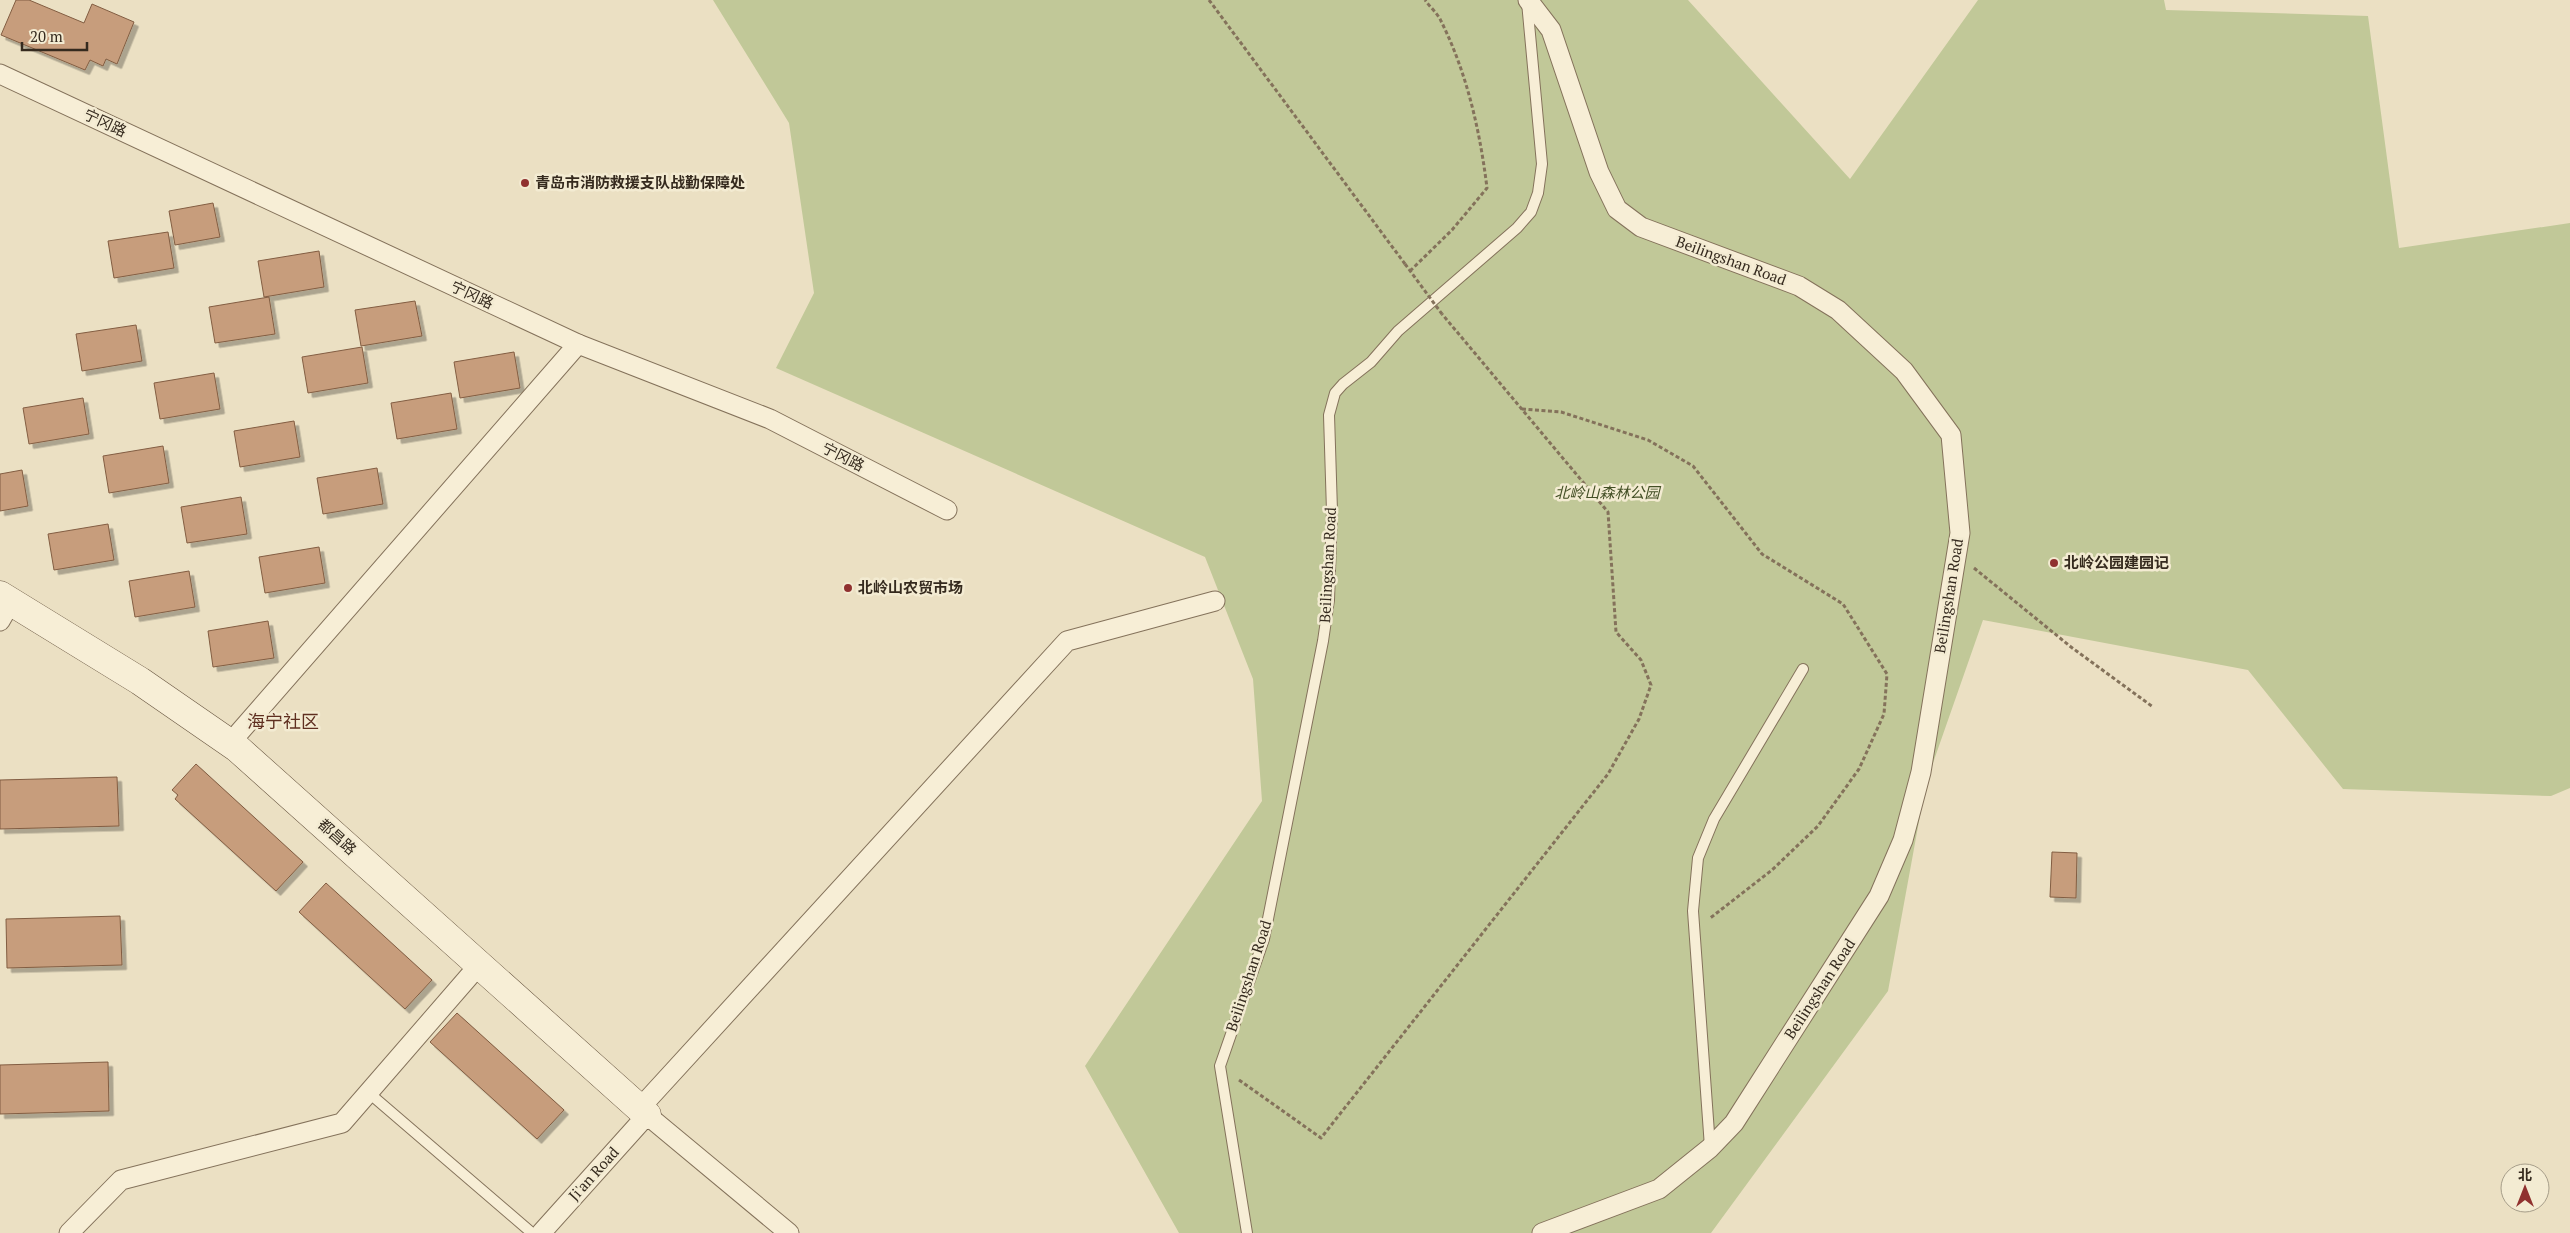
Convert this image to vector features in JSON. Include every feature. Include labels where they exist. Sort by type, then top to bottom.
[{"type":"street","name":"Beilingshan Road","points":[[1527,0],[1551,30],[1599,172],[1617,209],[1641,227],[1799,286],[1838,310],[1904,371],[1951,435],[1960,533],[1921,772],[1903,840],[1879,896],[1734,1123],[1710,1148],[1659,1189],[1542,1233]]},
{"type":"street","name":"宁冈路","points":[[1,77],[578,344],[770,419],[947,510]]},
{"type":"street","points":[[230,743],[578,344]]},
{"type":"street","name":"Ji'an Road","points":[[540,1233],[644,1111],[1067,641],[1215,601]]},
{"type":"street","name":"都昌路","points":[[4,606],[140,681],[230,743],[644,1111]]},
{"type":"street","points":[[69,1233],[121,1180],[342,1123],[479,965]]},
{"type":"street","points":[[644,1111],[789,1233]]},
{"type":"lane","name":"Beilingshan Road","points":[[1247,1233],[1220,1066],[1264,938],[1323,641],[1329,600],[1332,520],[1329,414],[1335,394],[1343,384],[1371,362],[1398,331],[1517,228],[1531,212],[1538,193],[1542,164],[1527,0]]},
{"type":"lane","points":[[1710,1148],[1693,911],[1698,858],[1714,819],[1803,669]]},
{"type":"lane","points":[[369,1093],[532,1233]]},
{"type":"path","points":[[1209,0],[1442,314],[1608,512],[1616,632],[1641,660],[1651,685],[1640,719],[1608,774],[1321,1138],[1220,1066]]},
{"type":"path","points":[[1410,271],[1452,230],[1487,188],[1481,135],[1466,83],[1441,19],[1425,0]]},
{"type":"path","points":[[1522,409],[1561,412],[1648,440],[1693,466],[1762,554],[1843,604],[1887,674],[1884,714],[1859,769],[1818,826],[1772,870],[1694,929]]},
{"type":"path","points":[[1960,533],[1969,564],[2071,647],[2153,707]]},
{"type":"green space","name":"北岭山森林公园","points":[[713,0],[1688,0],[1850,179],[1978,0],[2164,0],[2166,10],[2368,16],[2399,248],[2570,223],[2570,788],[2551,796],[2343,789],[2248,670],[1983,620],[1926,783],[1888,991],[1711,1233],[1179,1233],[1085,1066],[1262,801],[1253,679],[1205,557],[776,368],[814,293],[789,123]]},
{"type":"building","points":[[16,0],[29,0],[84,23],[92,4],[134,22],[117,64],[106,59],[103,66],[90,60],[85,70],[1,35]]},
{"type":"building","points":[[213,203],[220,237],[175,245],[169,211]]},
{"type":"building","points":[[168,232],[174,268],[114,278],[108,241]]},
{"type":"building","points":[[319,251],[324,287],[264,297],[258,261]]},
{"type":"building","points":[[269,297],[275,334],[215,343],[209,307]]},
{"type":"building","points":[[415,301],[422,336],[361,346],[355,310]]},
{"type":"building","points":[[136,325],[142,361],[82,371],[76,334]]},
{"type":"building","points":[[362,347],[368,383],[308,393],[302,357]]},
{"type":"building","points":[[514,352],[520,388],[460,398],[454,362]]},
{"type":"building","points":[[214,373],[220,409],[160,419],[154,383]]},
{"type":"building","points":[[451,393],[457,429],[397,439],[391,403]]},
{"type":"building","points":[[83,398],[89,434],[29,444],[23,408]]},
{"type":"building","points":[[294,421],[300,457],[240,467],[234,431]]},
{"type":"building","points":[[163,446],[169,483],[109,493],[103,456]]},
{"type":"building","points":[[377,468],[383,504],[323,514],[317,478]]},
{"type":"building","points":[[22,470],[28,506],[0,511],[0,474]]},
{"type":"building","points":[[241,497],[247,534],[187,543],[181,507]]},
{"type":"building","points":[[108,524],[114,560],[54,570],[48,534]]},
{"type":"building","points":[[319,547],[325,583],[265,593],[259,557]]},
{"type":"building","points":[[189,571],[195,607],[135,617],[129,581]]},
{"type":"building","points":[[268,621],[274,658],[213,667],[208,631]]},
{"type":"building","points":[[196,764],[303,862],[276,891],[175,799],[178,795],[172,790]]},
{"type":"building","points":[[117,777],[119,826],[0,829],[0,780]]},
{"type":"building","points":[[2052,852],[2077,853],[2076,898],[2050,897]]},
{"type":"building","points":[[326,883],[432,980],[405,1009],[299,912]]},
{"type":"building","points":[[120,916],[122,965],[7,968],[6,919]]},
{"type":"building","points":[[457,1013],[564,1110],[537,1139],[430,1042]]},
{"type":"building","points":[[108,1062],[109,1111],[0,1114],[0,1065]]},
{"type":"place","name":"青岛市消防救援支队战勤保障处","points":[[525,183]]},
{"type":"place","name":"北岭公园建园记","points":[[2054,563]]},
{"type":"place","name":"北岭山农贸市场","points":[[848,588]]},
{"type":"district","name":"海宁社区","points":[[283,722]]}]
